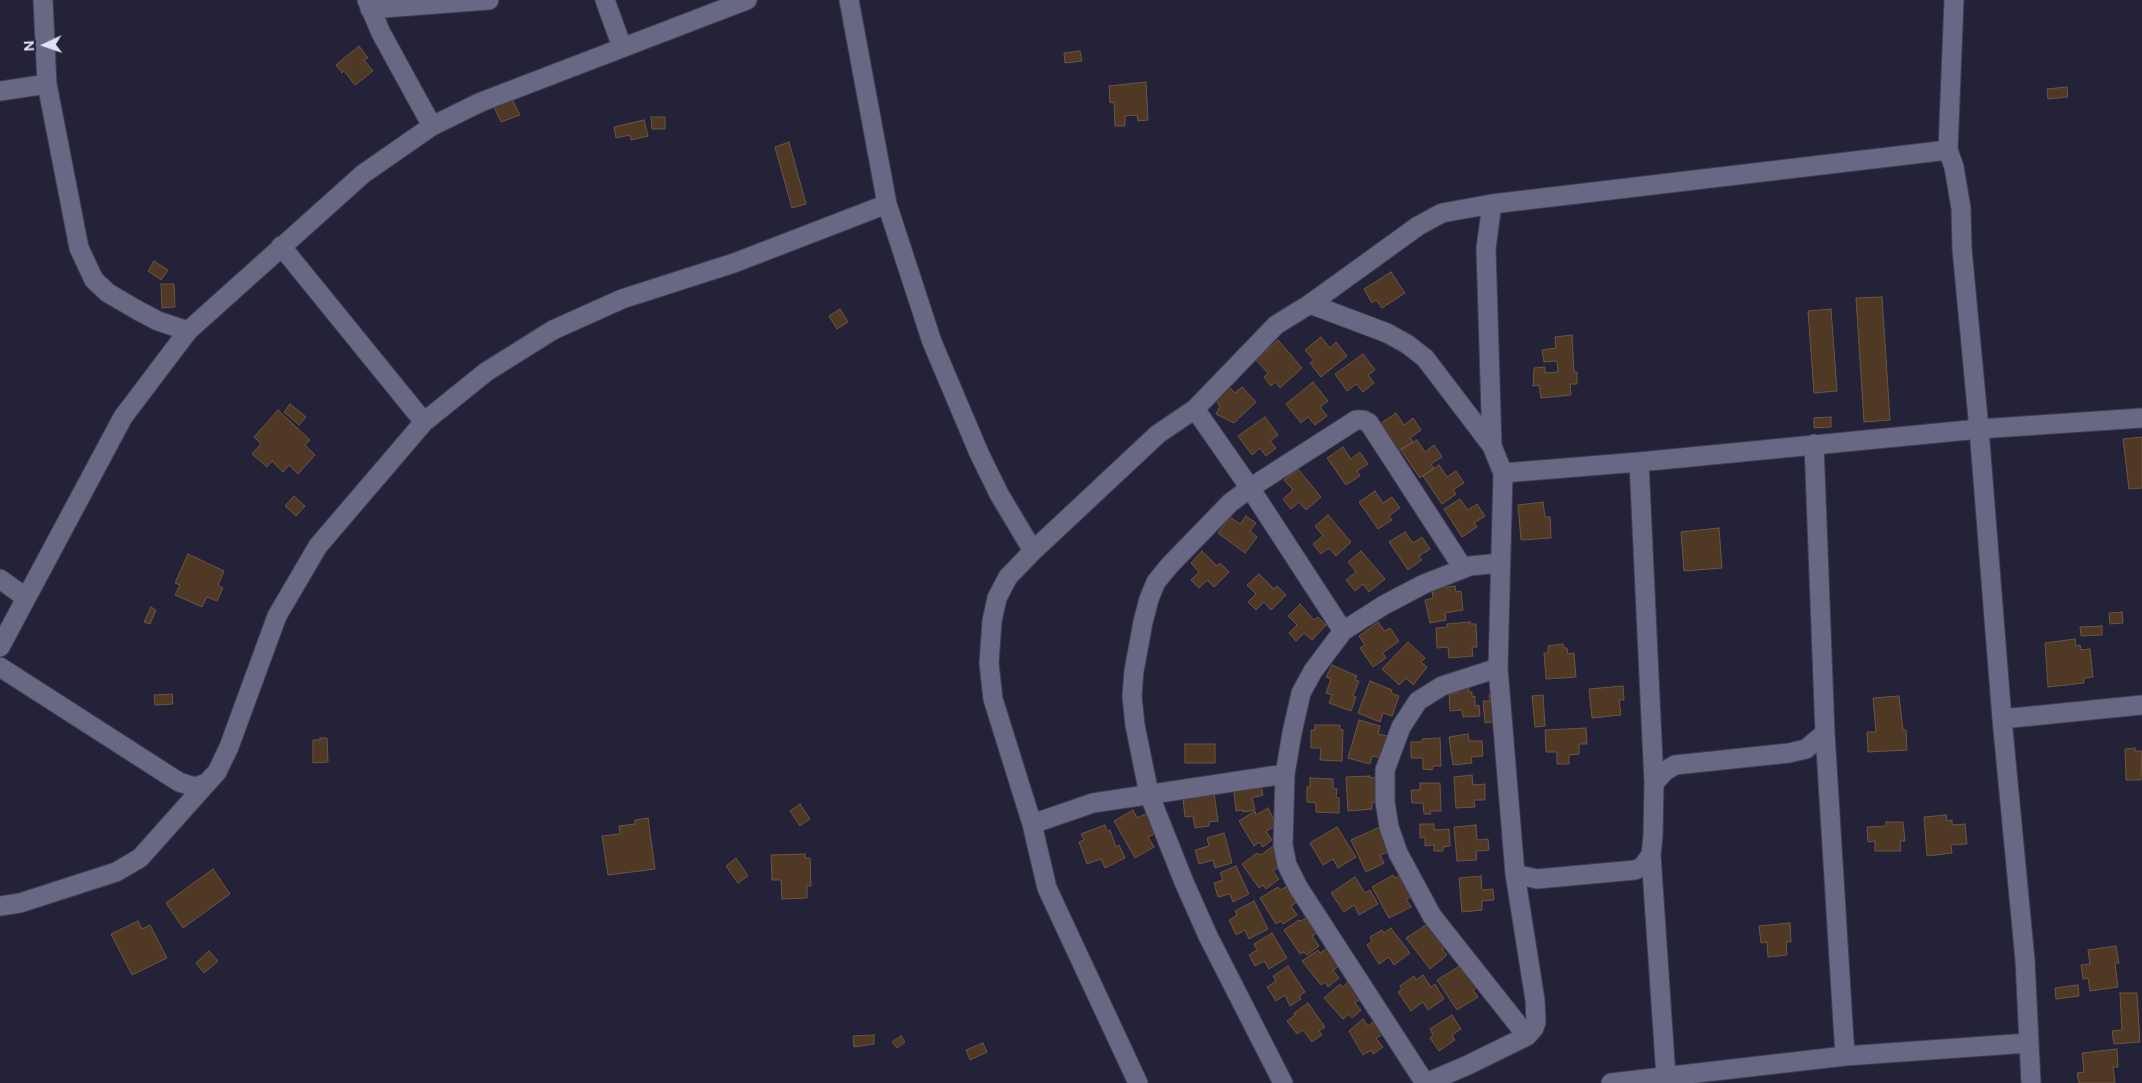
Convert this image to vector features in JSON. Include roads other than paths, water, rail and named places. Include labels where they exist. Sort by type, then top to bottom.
[{"type":"street","points":[[42,0],[47,84],[79,248],[94,280],[108,293],[158,321],[188,331]]},
{"type":"street","points":[[432,126],[381,33],[368,4],[489,0]]},
{"type":"street","points":[[605,0],[622,47]]},
{"type":"street","points":[[0,647],[25,597],[123,418],[188,331],[363,174],[432,126],[481,102],[746,0]]},
{"type":"street","points":[[849,0],[888,204],[932,342],[960,412],[999,494],[1033,551]]},
{"type":"street","points":[[1954,0],[1948,150],[1954,167],[1960,208],[2002,719],[2025,960],[2030,1083]]},
{"type":"street","points":[[0,90],[47,84]]},
{"type":"street","points":[[1138,1083],[1053,905],[1042,871],[1032,824],[992,699],[989,663],[992,621],[997,598],[1008,577],[1033,551],[1158,434],[1195,409],[1265,335],[1430,218],[1442,212],[1492,204],[1948,150]]},
{"type":"street","points":[[0,906],[20,904],[116,872],[140,858],[217,772],[229,747],[277,616],[318,546],[424,422],[486,372],[553,330],[622,299],[734,263],[888,204]]},
{"type":"street","points":[[1492,204],[1486,248],[1492,446]]},
{"type":"street","points":[[281,246],[424,422]]},
{"type":"street","points":[[1310,304],[1387,333],[1407,344],[1424,358],[1492,446],[1503,473],[1498,668],[1515,874],[1535,1000],[1536,1022],[1534,1028],[1527,1036],[1468,1065],[1425,1083],[1298,886],[1287,865],[1283,844],[1285,774],[1301,694],[1313,671],[1343,631],[1390,601],[1424,584],[1463,568],[1500,563]]},
{"type":"street","points":[[1195,409],[1250,488],[1343,631]]},
{"type":"street","points":[[1503,473],[1639,462],[1979,429],[2142,418]]},
{"type":"street","points":[[1283,1083],[1208,936],[1149,794],[1135,725],[1132,696],[1138,652],[1150,599],[1156,582],[1169,566],[1230,504],[1250,488],[1356,420],[1363,420],[1369,423],[1463,568]]},
{"type":"street","points":[[1814,444],[1825,733],[1845,1056]]},
{"type":"street","points":[[1639,462],[1654,783],[1651,855],[1666,1077]]},
{"type":"street","points":[[0,580],[25,597]]},
{"type":"street","points":[[0,667],[179,782],[195,787],[207,783]]},
{"type":"street","points":[[1498,668],[1442,686],[1418,701],[1401,726],[1385,770],[1385,802],[1389,827],[1398,852],[1432,916],[1527,1036]]},
{"type":"street","points":[[2002,719],[2142,705]]},
{"type":"street","points":[[1654,783],[1665,771],[1675,765],[1789,753],[1806,749],[1825,733]]},
{"type":"street","points":[[1032,824],[1092,803],[1285,774]]},
{"type":"street","points":[[1515,874],[1537,879],[1635,870],[1642,867],[1651,855]]},
{"type":"street","points":[[1611,1083],[1845,1056],[2028,1043]]}]
